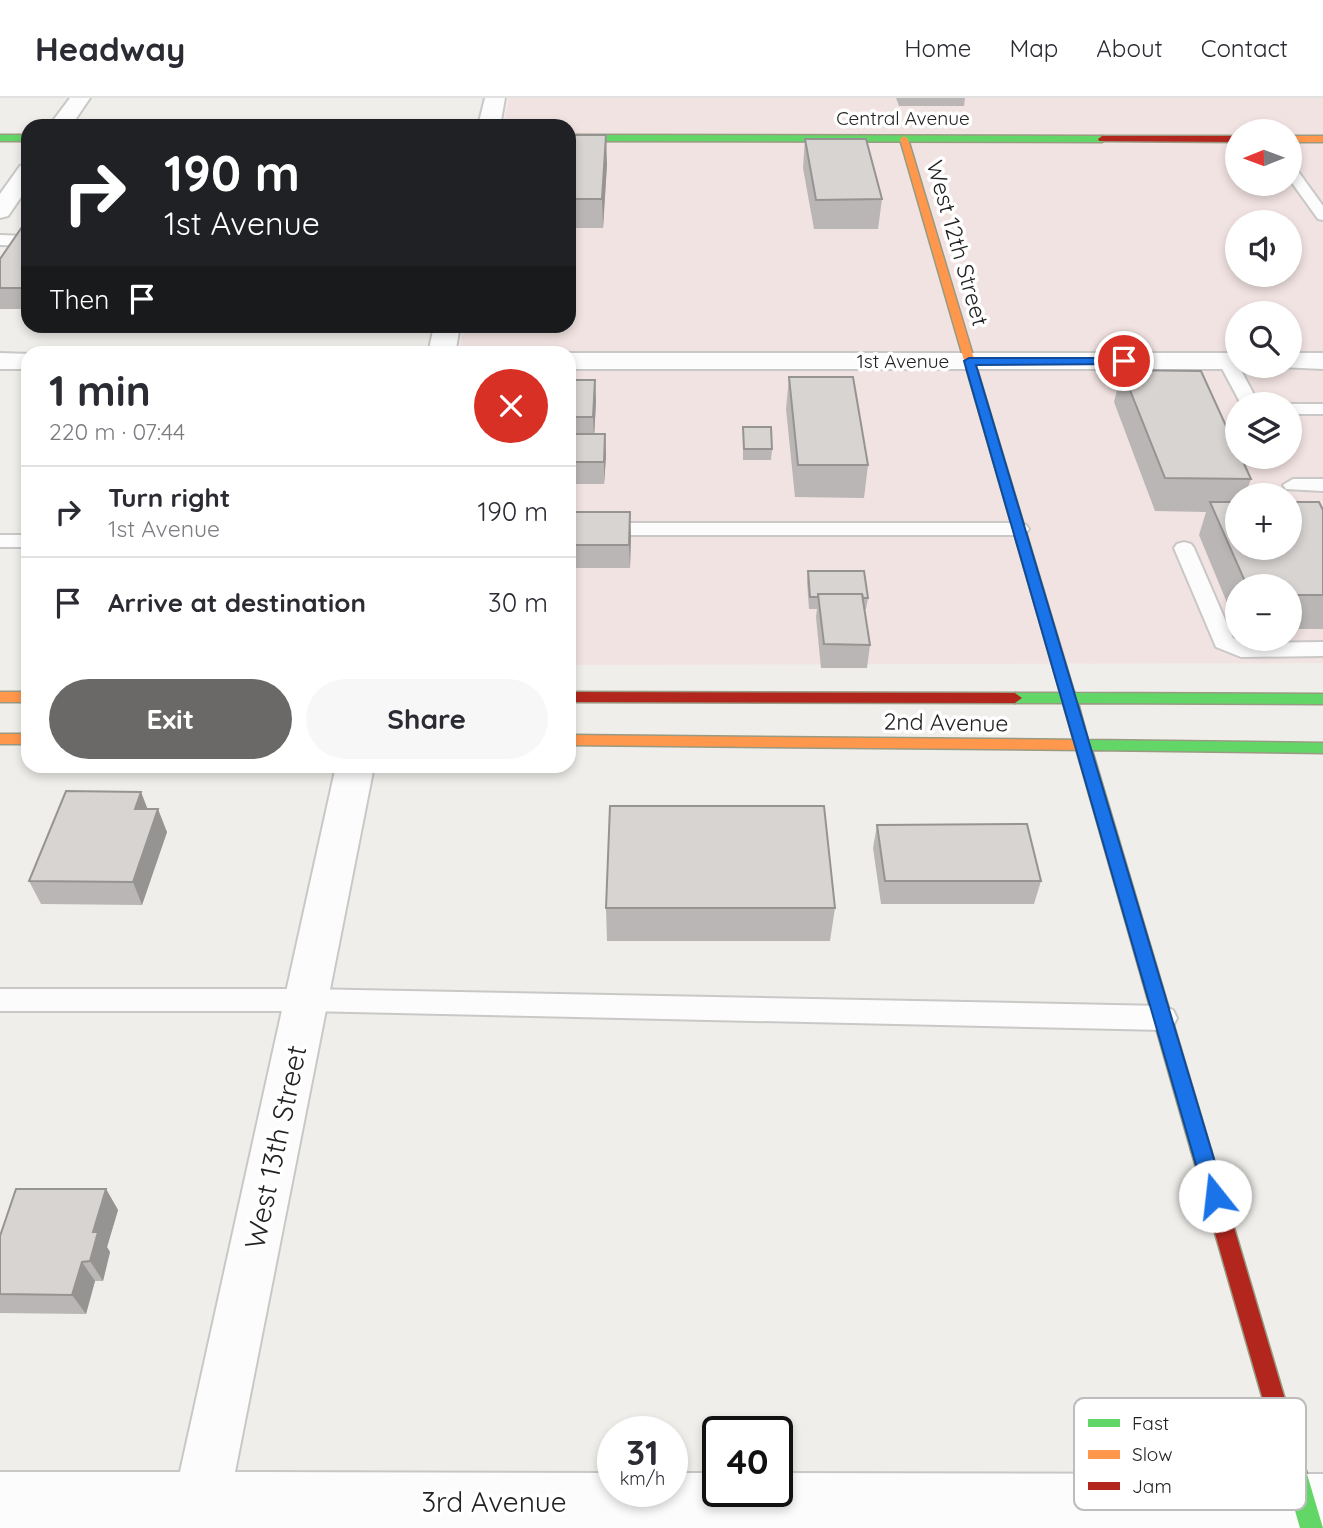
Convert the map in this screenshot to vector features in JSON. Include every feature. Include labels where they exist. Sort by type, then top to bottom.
[{"type":"street","points":[[65,119],[80,98]]},
{"type":"street","points":[[490,119],[495,98]]},
{"type":"street","points":[[0,138],[21,138]]},
{"type":"street","name":"Central Avenue","points":[[576,138],[1225,139]]},
{"type":"street","name":"West 12th Street","points":[[904,139],[1163,1018],[1279,1398]]},
{"type":"street","points":[[1302,139],[1323,139]]},
{"type":"street","points":[[0,211],[21,181]]},
{"type":"street","points":[[0,361],[21,361]]},
{"type":"street","name":"1st Avenue","points":[[576,361],[1225,361]]},
{"type":"street","points":[[1302,361],[1323,361]]},
{"type":"street","points":[[0,696],[21,696]]},
{"type":"street","name":"2nd Avenue","points":[[576,698],[1323,699]]},
{"type":"street","points":[[0,739],[21,739]]},
{"type":"street","name":"2nd Avenue","points":[[576,740],[1323,748]]},
{"type":"street","name":"West 13th Street","points":[[199,1514],[354,773]]},
{"type":"street","name":"West 12th Street","points":[[1306,1488],[1313,1511]]},
{"type":"street","name":"3rd Avenue","points":[[0,1500],[199,1514],[1313,1511]]},
{"type":"lane","points":[[1302,187],[1323,216]]},
{"type":"lane","points":[[0,240],[21,241]]},
{"type":"lane","points":[[1302,409],[1323,409]]},
{"type":"lane","points":[[1302,485],[1323,485]]},
{"type":"lane","points":[[576,528],[1019,529]]},
{"type":"lane","points":[[0,541],[21,541]]},
{"type":"lane","points":[[1184,548],[1224,642],[1241,650],[1323,649]]},
{"type":"lane","points":[[0,1000],[306,1000],[1163,1018]]},
{"type":"shaded area","points":[[509,98],[1323,98],[1323,663],[576,665],[576,346],[460,346],[463,333],[576,333],[576,119],[504,119]]},
{"type":"building","points":[[576,135],[606,135],[602,199],[576,199]]},
{"type":"building","points":[[805,139],[866,139],[882,199],[816,200]]},
{"type":"building","points":[[21,228],[21,288],[0,288],[0,259]]},
{"type":"building","points":[[1122,370],[1201,371],[1225,424],[1225,469],[1246,469],[1251,479],[1165,478]]},
{"type":"building","points":[[789,377],[853,377],[868,465],[798,465]]},
{"type":"building","points":[[576,380],[595,380],[593,417],[576,417]]},
{"type":"building","points":[[743,427],[771,427],[772,449],[744,449]]},
{"type":"building","points":[[576,434],[605,434],[604,462],[576,462]]},
{"type":"building","points":[[1210,502],[1225,502],[1225,536]]},
{"type":"building","points":[[1302,502],[1319,502],[1323,510],[1323,595],[1302,595],[1302,574],[1242,574],[1236,560],[1302,560]]},
{"type":"building","points":[[576,512],[630,512],[629,545],[576,545]]},
{"type":"building","points":[[808,571],[864,571],[868,598],[863,598],[862,594],[818,594],[818,597],[810,597]]},
{"type":"building","points":[[818,594],[862,594],[870,645],[824,644]]},
{"type":"building","points":[[66,791],[141,792],[135,809],[158,809],[133,882],[29,881]]},
{"type":"building","points":[[610,806],[824,806],[835,908],[606,908]]},
{"type":"building","points":[[1027,824],[1041,881],[885,881],[877,825]]},
{"type":"building","points":[[16,1189],[106,1189],[93,1232],[98,1232],[90,1261],[82,1262],[72,1295],[0,1294],[0,1236]]},
{"type":"traffic: fast","points":[[0,138],[21,138]]},
{"type":"traffic: fast","points":[[576,138],[1102,139]]},
{"type":"traffic: fast","points":[[1067,692],[1201,1150]]},
{"type":"traffic: fast","points":[[1015,698],[1323,699]]},
{"type":"traffic: fast","points":[[1083,745],[1323,748]]},
{"type":"traffic: fast","points":[[1306,1508],[1312,1528]]},
{"type":"traffic: slow","points":[[904,139],[1067,692]]},
{"type":"traffic: slow","points":[[1302,139],[1323,139]]},
{"type":"traffic: slow","points":[[0,697],[21,697]]},
{"type":"traffic: slow","points":[[0,739],[21,739]]},
{"type":"traffic: slow","points":[[576,740],[1083,745]]},
{"type":"traffic: jam","points":[[1102,139],[1225,139]]},
{"type":"traffic: jam","points":[[576,697],[1015,698]]},
{"type":"traffic: jam","points":[[1201,1150],[1274,1398]]},
{"type":"route","points":[[1124,361],[969,361],[1215,1196]]}]
